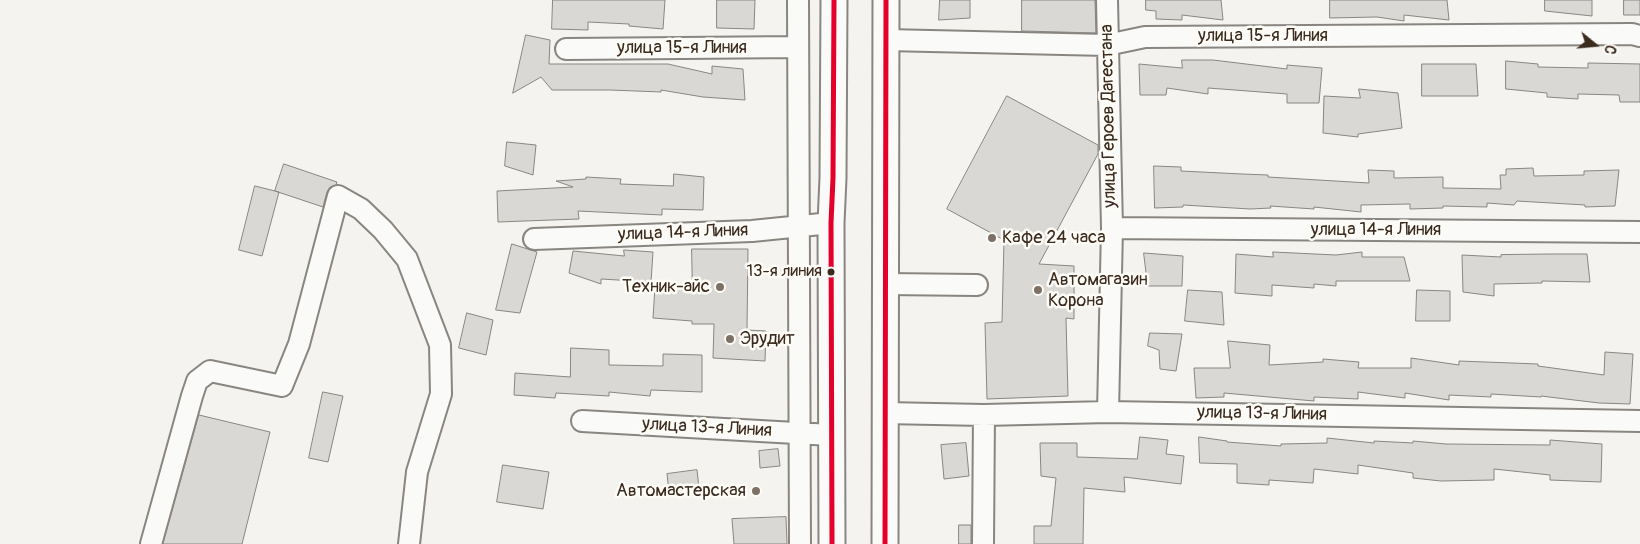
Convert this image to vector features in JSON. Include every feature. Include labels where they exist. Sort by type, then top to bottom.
[{"type":"main road","points":[[832,544],[831,223],[834,0]]},
{"type":"main road","points":[[885,544],[886,0]]},
{"type":"street","points":[[798,0],[800,544]]},
{"type":"street","name":"улица Героев Дагестана","points":[[1107,0],[1112,228],[1108,412]]},
{"type":"street","name":"улица 15-я Линия","points":[[886,40],[1107,45],[1145,37],[1632,34],[1640,36]]},
{"type":"street","name":"улица 15-я Линия","points":[[566,49],[798,47]]},
{"type":"street","points":[[152,544],[189,405],[198,382],[210,371],[282,386],[299,344],[338,196],[361,209],[383,230],[407,260],[440,345],[441,394],[417,472],[409,544]]},
{"type":"street","name":"улица 14-я Линия","points":[[534,239],[752,231],[831,223]]},
{"type":"street","name":"улица 14-я Линия","points":[[1112,228],[1640,232]]},
{"type":"street","points":[[885,284],[977,285]]},
{"type":"street","name":"улица 13-я Линия","points":[[885,413],[984,415],[1108,412],[1640,421]]},
{"type":"street","points":[[983,544],[984,415]]},
{"type":"street","name":"улица 13-я Линия","points":[[582,421],[831,435]]},
{"type":"building","points":[[553,0],[665,0],[663,29],[629,26],[629,24],[588,22],[588,30],[552,29]]},
{"type":"building","points":[[717,0],[755,0],[754,29],[717,28]]},
{"type":"building","points":[[940,0],[970,0],[970,18],[939,20]]},
{"type":"building","points":[[1022,0],[1095,0],[1096,33],[1022,31]]},
{"type":"building","points":[[1146,0],[1221,0],[1223,20],[1182,15],[1182,20],[1156,19],[1156,11],[1146,10]]},
{"type":"building","points":[[1330,0],[1447,0],[1449,20],[1404,15],[1404,21],[1377,17],[1330,18]]},
{"type":"building","points":[[1545,0],[1592,0],[1592,16],[1545,11]]},
{"type":"building","points":[[1624,0],[1640,0],[1640,15],[1624,15]]},
{"type":"building","points":[[526,35],[550,40],[549,64],[668,64],[712,74],[712,66],[743,69],[745,100],[703,97],[661,90],[661,92],[552,90],[541,77],[513,93]]},
{"type":"building","points":[[1182,60],[1213,60],[1287,69],[1287,65],[1322,68],[1319,103],[1287,103],[1287,94],[1208,88],[1208,94],[1167,88],[1166,95],[1140,95],[1139,64],[1182,68]]},
{"type":"building","points":[[1506,61],[1538,64],[1538,67],[1588,68],[1588,63],[1640,64],[1640,102],[1620,102],[1619,95],[1578,94],[1578,99],[1547,97],[1547,93],[1506,89]]},
{"type":"building","points":[[1422,64],[1476,64],[1478,96],[1422,96]]},
{"type":"building","points":[[1359,89],[1398,93],[1402,128],[1358,134],[1358,137],[1323,133],[1324,96],[1360,98]]},
{"type":"building","points":[[1007,96],[1098,145],[1098,154],[1039,264],[1074,266],[1074,319],[1066,318],[1068,396],[987,399],[985,323],[1002,322],[1004,240],[947,209]]},
{"type":"building","points":[[507,142],[536,145],[533,175],[505,166]]},
{"type":"building","points":[[284,164],[337,182],[327,192],[323,207],[275,191]]},
{"type":"building","points":[[1154,166],[1181,167],[1181,171],[1268,175],[1268,177],[1369,183],[1368,170],[1394,171],[1394,178],[1443,177],[1443,188],[1501,189],[1500,175],[1506,175],[1506,169],[1533,168],[1534,176],[1584,175],[1584,171],[1619,170],[1615,206],[1585,207],[1585,205],[1517,201],[1514,205],[1487,203],[1487,207],[1443,206],[1443,208],[1410,209],[1410,204],[1361,205],[1361,212],[1314,207],[1314,209],[1270,206],[1271,208],[1250,209],[1183,205],[1183,207],[1155,208]]},
{"type":"building","points":[[674,174],[704,177],[703,210],[662,209],[662,215],[578,211],[579,219],[498,222],[497,191],[573,187],[556,181],[586,179],[586,177],[621,179],[620,184],[673,186]]},
{"type":"building","points":[[255,186],[279,192],[262,256],[239,250]]},
{"type":"building","points":[[512,244],[537,252],[520,313],[496,310]]},
{"type":"building","points":[[692,249],[748,249],[747,330],[766,331],[765,361],[713,358],[714,324],[692,324],[692,321],[653,318],[655,287],[692,289]]},
{"type":"building","points":[[624,250],[653,252],[651,282],[601,279],[601,284],[569,273],[573,251],[624,256]]},
{"type":"building","points":[[1273,252],[1336,255],[1362,252],[1362,257],[1404,257],[1410,281],[1336,281],[1336,286],[1314,284],[1314,288],[1272,285],[1272,296],[1235,293],[1236,254],[1273,257]]},
{"type":"building","points":[[1144,253],[1183,256],[1182,286],[1148,286]]},
{"type":"building","points":[[1587,254],[1590,282],[1542,281],[1542,283],[1494,284],[1494,296],[1463,292],[1462,255],[1501,257],[1501,255]]},
{"type":"building","points":[[1188,290],[1222,292],[1224,325],[1185,321]]},
{"type":"building","points":[[1417,290],[1450,291],[1450,321],[1416,321]]},
{"type":"building","points":[[467,313],[493,320],[486,355],[459,348]]},
{"type":"building","points":[[1150,333],[1182,334],[1176,371],[1160,369],[1159,350],[1148,346]]},
{"type":"building","points":[[1228,341],[1270,345],[1269,365],[1323,362],[1323,359],[1359,362],[1358,368],[1411,368],[1411,358],[1459,365],[1459,361],[1538,364],[1538,366],[1604,375],[1605,352],[1633,354],[1630,404],[1599,403],[1541,396],[1491,394],[1491,397],[1449,395],[1449,400],[1405,393],[1405,398],[1358,392],[1358,399],[1314,397],[1314,401],[1224,393],[1224,397],[1196,398],[1194,368],[1230,368]]},
{"type":"building","points":[[571,348],[609,350],[609,365],[663,366],[663,354],[702,355],[702,392],[651,390],[650,396],[609,392],[609,396],[556,393],[555,398],[514,395],[515,373],[570,377]]},
{"type":"building","points":[[323,392],[343,396],[328,462],[309,458]]},
{"type":"building","points":[[199,415],[270,432],[242,544],[163,544]]},
{"type":"building","points":[[1140,437],[1168,440],[1166,454],[1184,456],[1181,484],[1124,477],[1125,492],[1084,488],[1083,544],[1034,544],[1034,526],[1051,526],[1056,478],[1041,476],[1040,443],[1077,443],[1077,457],[1137,459]]},
{"type":"building","points":[[1199,437],[1227,442],[1281,446],[1281,444],[1327,443],[1327,438],[1374,443],[1374,441],[1413,443],[1413,441],[1446,444],[1550,445],[1550,440],[1602,444],[1601,482],[1550,480],[1550,475],[1494,469],[1494,480],[1441,481],[1413,478],[1413,473],[1358,465],[1358,474],[1314,469],[1313,483],[1269,480],[1269,485],[1237,483],[1237,464],[1200,463]]},
{"type":"building","points":[[966,443],[969,476],[944,479],[941,445]]},
{"type":"building","points":[[778,449],[780,466],[760,468],[759,451]]},
{"type":"building","points":[[503,465],[549,472],[543,509],[497,502]]},
{"type":"building","points":[[697,470],[699,488],[669,492],[667,474]]},
{"type":"building","points":[[786,517],[787,544],[734,544],[732,519]]},
{"type":"building","points":[[959,525],[971,525],[971,544],[959,544]]},
{"type":"transit line","points":[[832,544],[831,223],[834,0]]},
{"type":"transit line","points":[[885,544],[886,0]]},
{"type":"place","name":"Кафе 24 часа","points":[[992,238]]},
{"type":"place","name":"13-я линия","points":[[831,272]]},
{"type":"place","name":"Техник-айс","points":[[720,287]]},
{"type":"place","name":"Автомагазин Корона","points":[[1038,290]]},
{"type":"place","name":"Эрудит","points":[[730,339]]},
{"type":"place","name":"Автомастерская","points":[[756,491]]}]
